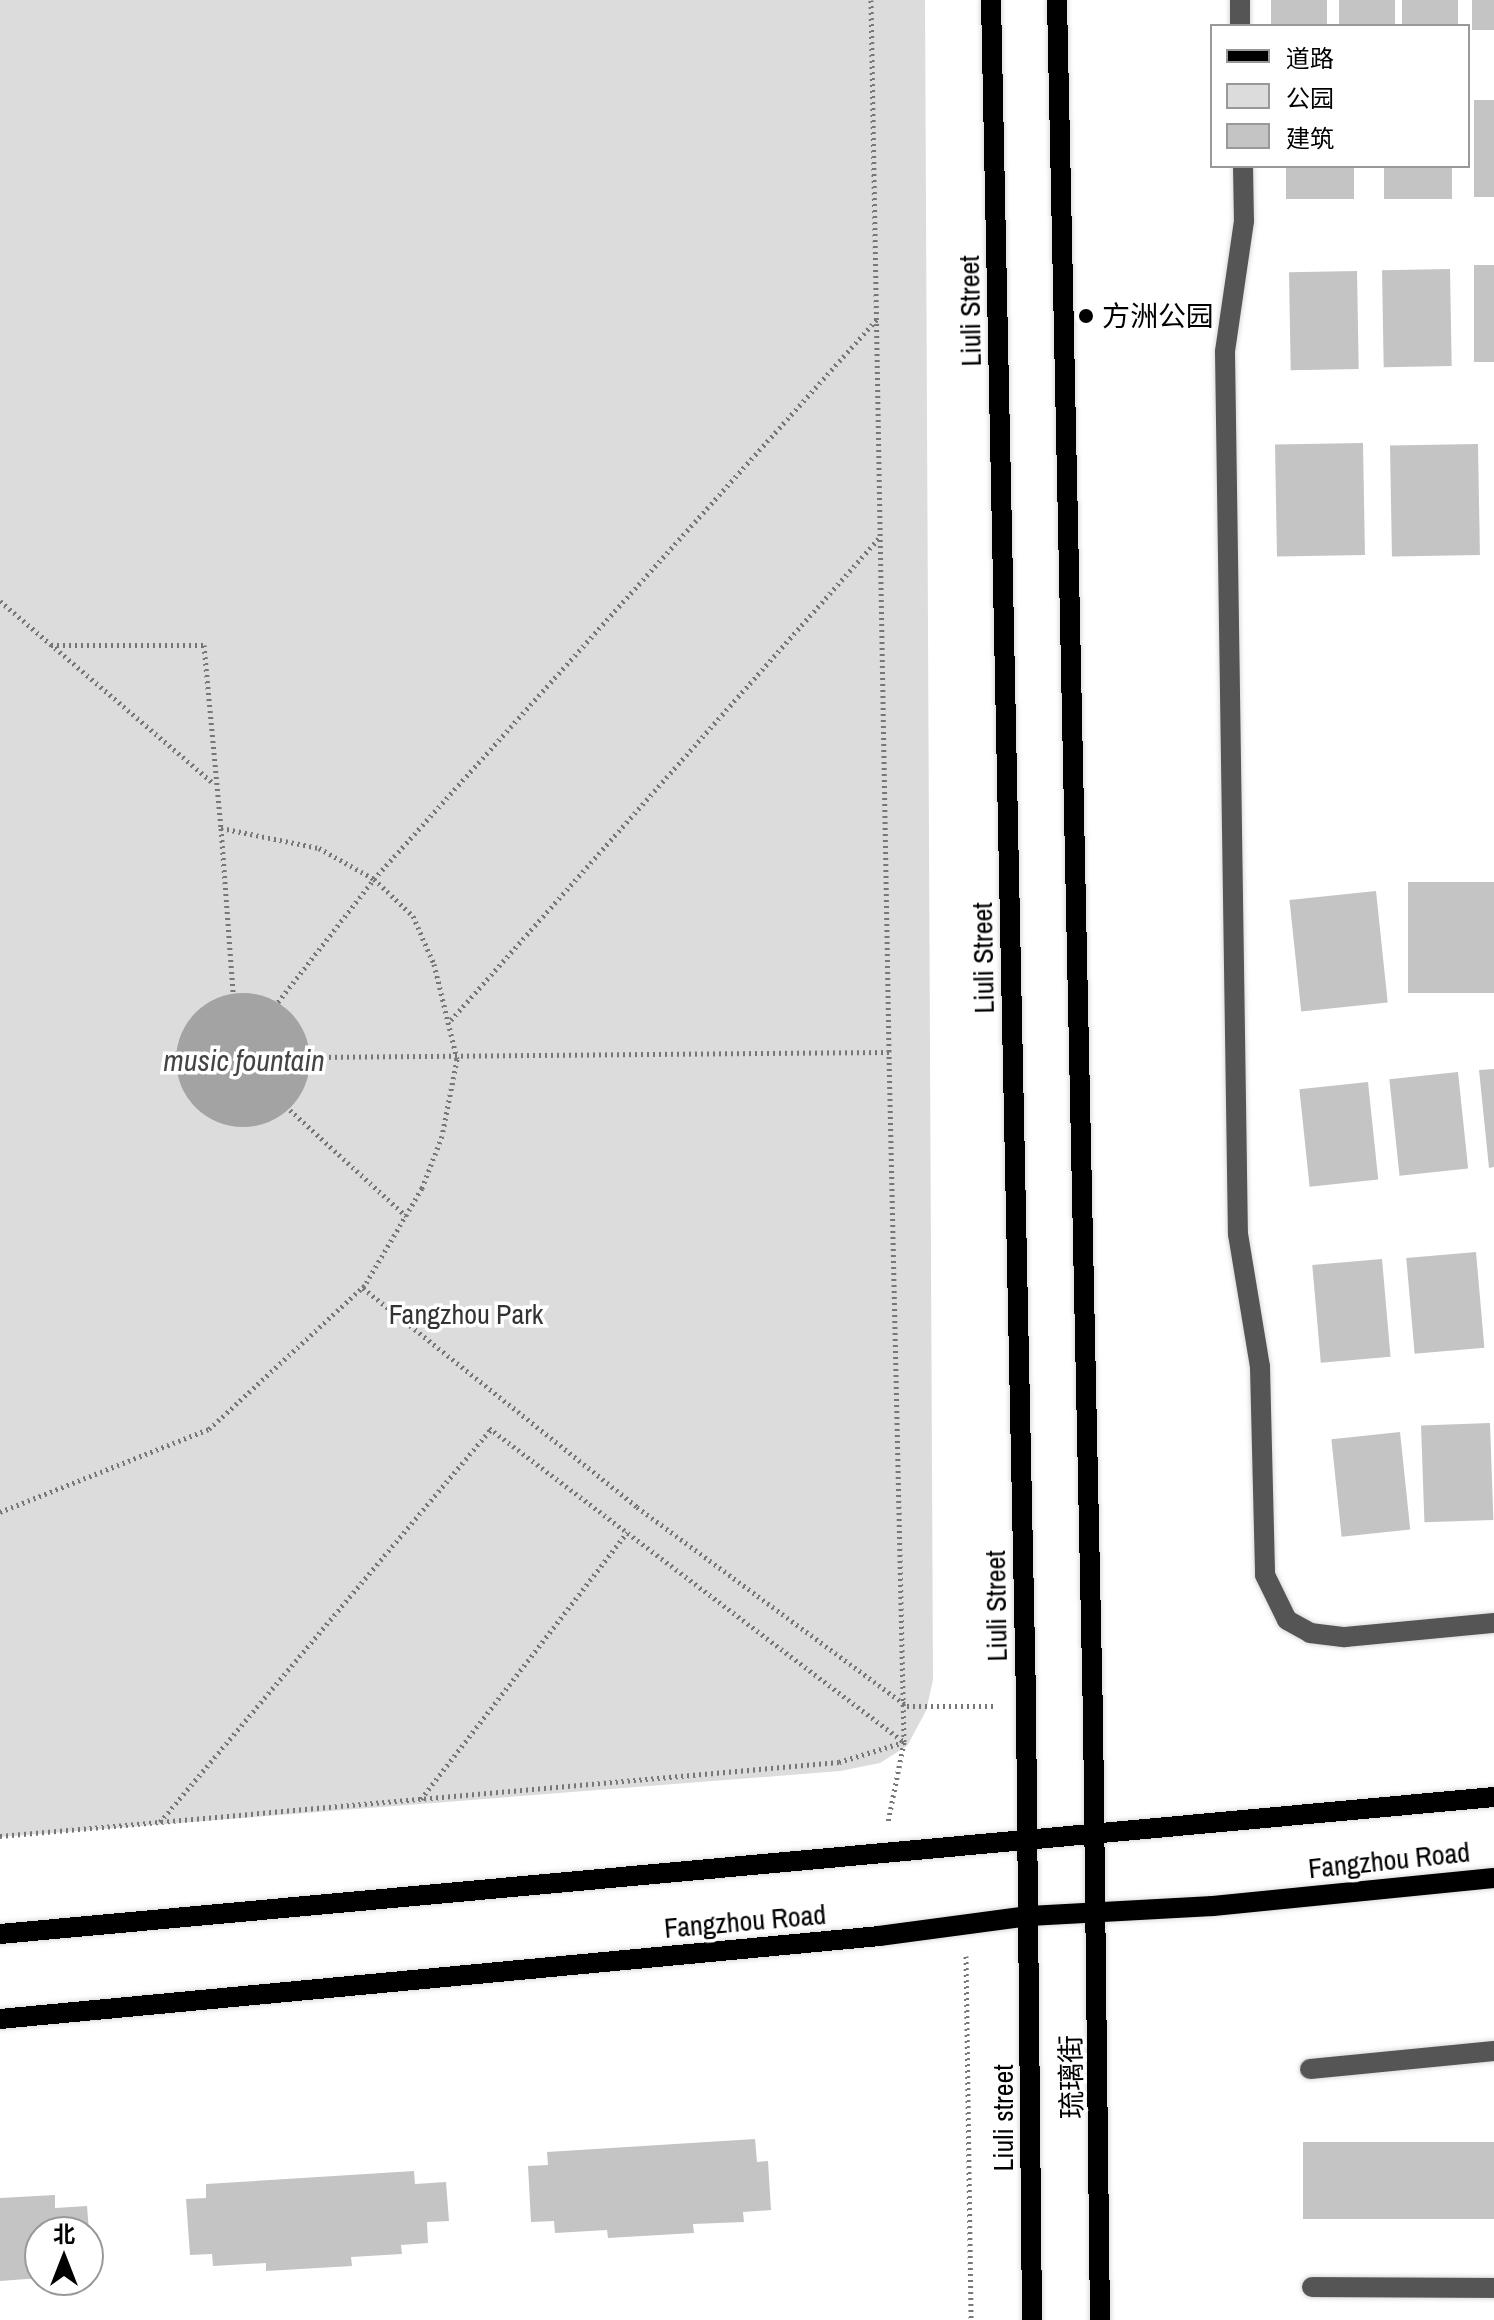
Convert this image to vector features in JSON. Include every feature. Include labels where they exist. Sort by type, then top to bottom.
[{"type":"main road","name":"Liuli Street","points":[[991,0],[1029,1916]]},
{"type":"main road","points":[[1057,0],[1095,1833]]},
{"type":"main road","name":"Fangzhou Road","points":[[0,1934],[1494,1797]]},
{"type":"main road","name":"琉璃街","points":[[1095,1833],[1100,2320]]},
{"type":"main road","name":"Fangzhou Road","points":[[0,2019],[965,1927],[1029,1916],[1213,1906],[1494,1878]]},
{"type":"main road","name":"Liuli street","points":[[1029,1916],[1032,2320]]},
{"type":"street","points":[[1240,0],[1240,24]]},
{"type":"street","points":[[1243,168],[1244,221],[1225,352],[1238,1234],[1260,1367],[1265,1575],[1287,1620],[1310,1633],[1345,1637],[1494,1623]]},
{"type":"street","points":[[1310,2069],[1494,2051]]},
{"type":"street","points":[[1312,2287],[1494,2288]]},
{"type":"path","points":[[871,0],[880,316],[889,1052],[907,1706],[904,1742],[882,1854]]},
{"type":"path","points":[[278,1002],[374,879],[880,316]]},
{"type":"path","points":[[451,1020],[881,536]]},
{"type":"path","points":[[0,601],[214,784]]},
{"type":"path","points":[[51,645],[204,645],[233,993]]},
{"type":"path","points":[[0,1512],[16,1510],[209,1429],[365,1284],[406,1216],[442,1136],[457,1059],[451,1020],[413,916],[374,879],[319,848],[221,828]]},
{"type":"path","points":[[311,1057],[457,1059],[889,1052]]},
{"type":"path","points":[[290,1110],[406,1216]]},
{"type":"path","points":[[365,1284],[363,1288],[637,1507],[907,1706],[1026,1706]]},
{"type":"path","points":[[160,1823],[490,1429],[904,1742]]},
{"type":"path","points":[[420,1800],[627,1532]]},
{"type":"path","points":[[0,1836],[839,1762],[904,1742]]},
{"type":"path","points":[[965,1927],[971,2320]]},
{"type":"green space","name":"Fangzhou Park","points":[[0,0],[925,0],[933,1680],[926,1711],[907,1746],[880,1763],[840,1771],[0,1837]]},
{"type":"water","name":"music fountain","points":[[243,993],[269,998],[291,1012],[305,1034],[310,1060],[305,1086],[291,1108],[269,1122],[243,1127],[217,1122],[195,1108],[181,1086],[176,1060],[181,1034],[195,1012],[217,998]]},
{"type":"building","points":[[1271,0],[1327,0],[1327,24],[1271,24]]},
{"type":"building","points":[[1339,0],[1395,0],[1395,24],[1339,24]]},
{"type":"building","points":[[1402,0],[1458,0],[1458,24],[1402,24]]},
{"type":"building","points":[[1472,0],[1494,0],[1494,30],[1472,30]]},
{"type":"building","points":[[1474,100],[1494,100],[1494,197],[1474,197]]},
{"type":"building","points":[[1286,168],[1354,168],[1354,199],[1286,199]]},
{"type":"building","points":[[1384,168],[1452,168],[1452,199],[1384,199]]},
{"type":"building","points":[[1474,265],[1494,265],[1494,362],[1474,362]]},
{"type":"building","points":[[1450,269],[1452,366],[1384,367],[1382,270]]},
{"type":"building","points":[[1357,271],[1359,369],[1291,370],[1289,272]]},
{"type":"building","points":[[1363,443],[1365,555],[1277,557],[1275,445]]},
{"type":"building","points":[[1478,444],[1480,555],[1392,557],[1390,446]]},
{"type":"building","points":[[1408,882],[1494,882],[1494,993],[1408,993]]},
{"type":"building","points":[[1376,891],[1388,1002],[1301,1011],[1289,900]]},
{"type":"building","points":[[1494,1069],[1494,1167],[1489,1168],[1479,1070]]},
{"type":"building","points":[[1458,1072],[1468,1168],[1400,1176],[1389,1079]]},
{"type":"building","points":[[1368,1082],[1378,1179],[1310,1187],[1299,1089]]},
{"type":"building","points":[[1476,1252],[1484,1348],[1415,1354],[1406,1258]]},
{"type":"building","points":[[1382,1259],[1391,1357],[1321,1363],[1312,1265]]},
{"type":"building","points":[[1490,1423],[1493,1520],[1424,1522],[1421,1425]]},
{"type":"building","points":[[1400,1432],[1410,1529],[1342,1537],[1331,1439]]},
{"type":"building","points":[[755,2139],[757,2162],[768,2161],[771,2210],[743,2212],[744,2222],[693,2224],[694,2233],[608,2238],[607,2230],[555,2233],[554,2221],[531,2222],[528,2166],[548,2165],[547,2152]]},
{"type":"building","points":[[1303,2142],[1494,2142],[1494,2219],[1303,2219]]},
{"type":"building","points":[[414,2171],[415,2184],[446,2182],[449,2221],[427,2222],[428,2243],[401,2245],[402,2254],[351,2257],[352,2266],[266,2271],[266,2263],[213,2266],[212,2254],[190,2255],[186,2199],[206,2198],[206,2184]]},
{"type":"building","points":[[55,2195],[55,2208],[87,2206],[88,2216],[24,2216],[24,2279],[0,2281],[0,2198]]},
{"type":"place","name":"方洲公园","points":[[1086,316]]}]
